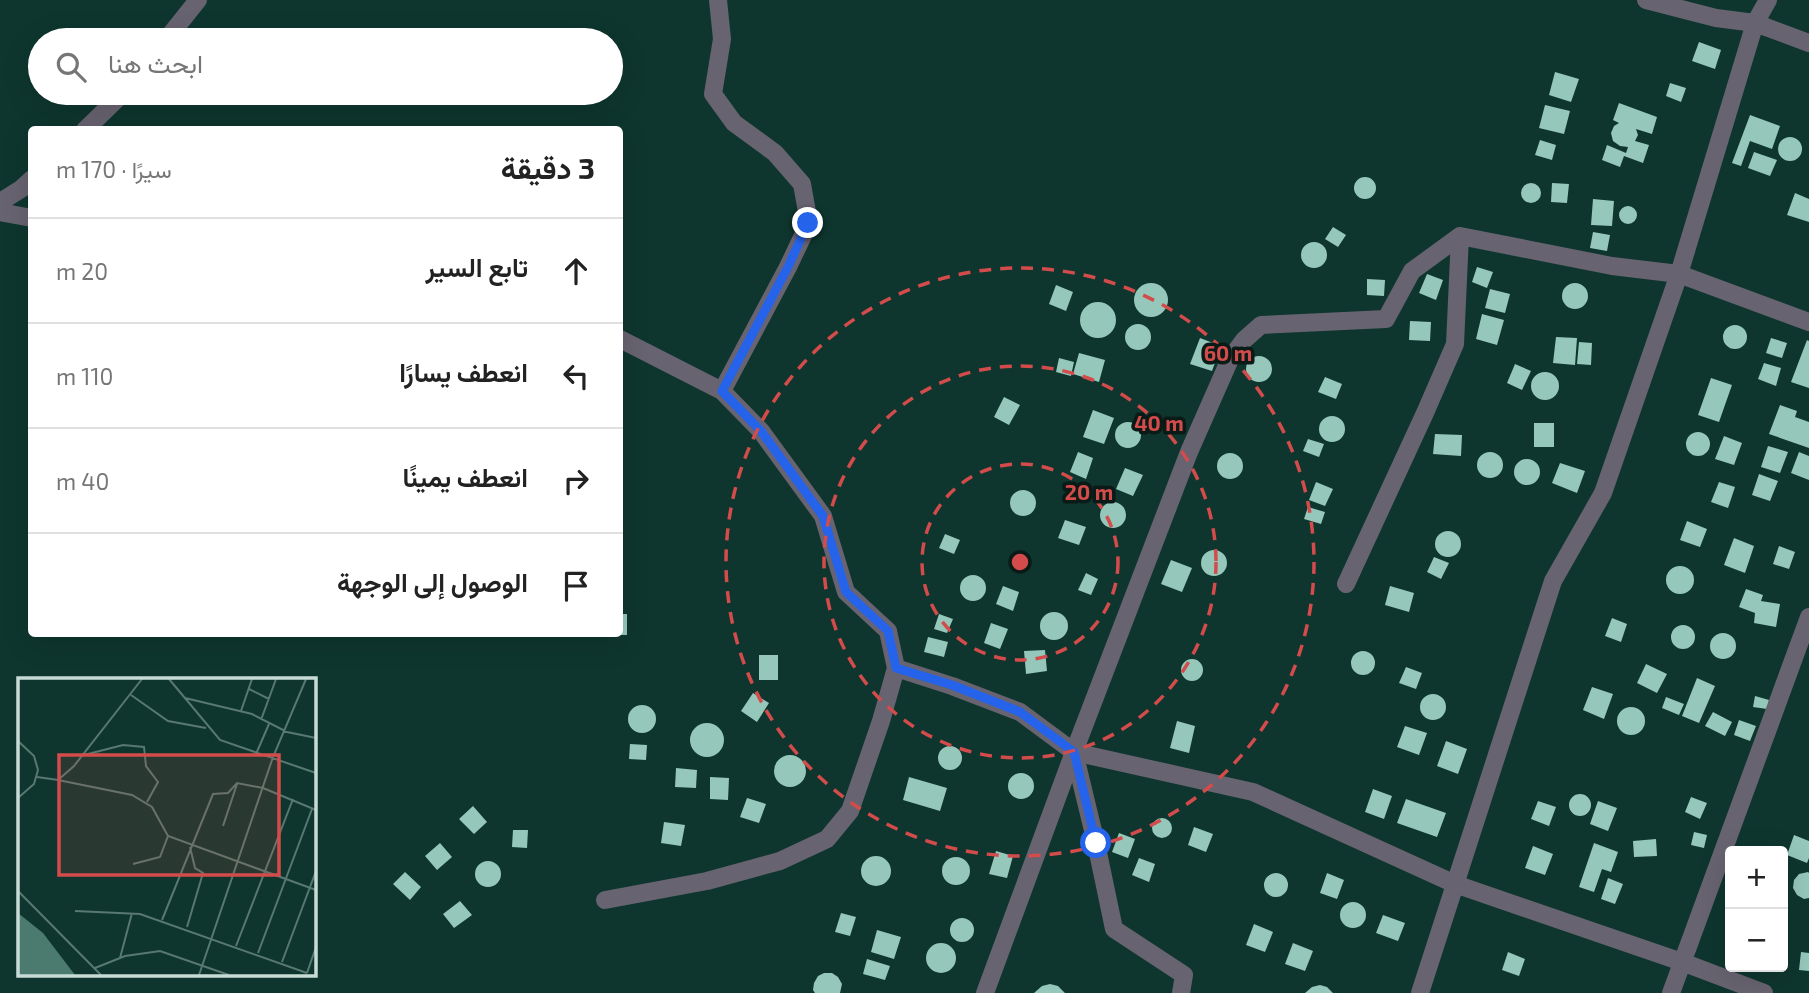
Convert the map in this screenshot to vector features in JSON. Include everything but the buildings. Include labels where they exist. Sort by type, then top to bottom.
[{"type":"street","points":[[718,0],[722,39],[713,94],[734,123],[775,153],[802,184],[808,223],[788,267],[722,391]]},
{"type":"street","points":[[1646,0],[1716,18],[1755,23],[1809,43]]},
{"type":"street","points":[[1420,993],[1553,581],[1603,493],[1679,274],[1755,23],[1768,0]]},
{"type":"street","points":[[177,28],[201,1]]},
{"type":"street","points":[[89,126],[111,105]]},
{"type":"street","points":[[0,202],[28,183]]},
{"type":"street","points":[[0,212],[28,217]]},
{"type":"street","points":[[1346,584],[1455,344],[1460,236]]},
{"type":"street","points":[[985,993],[1189,452],[1230,359],[1244,340],[1261,325],[1386,319],[1412,271],[1460,236],[1612,266],[1679,274],[1809,322]]},
{"type":"street","points":[[605,900],[707,881],[780,861],[827,839],[850,811],[896,668],[888,631],[846,592],[823,516],[761,431],[722,391],[623,341]]},
{"type":"street","points":[[1671,993],[1809,617]]},
{"type":"street","points":[[896,668],[952,685],[1020,712],[1074,752],[1253,792],[1455,884],[1764,993]]},
{"type":"street","points":[[1074,752],[1114,929],[1184,975],[1181,993]]},
{"type":"route","points":[[808,223],[788,267],[722,391],[761,431],[823,516],[846,592],[888,631],[896,668],[952,685],[1020,712],[1074,752],[1096,843]]}]
